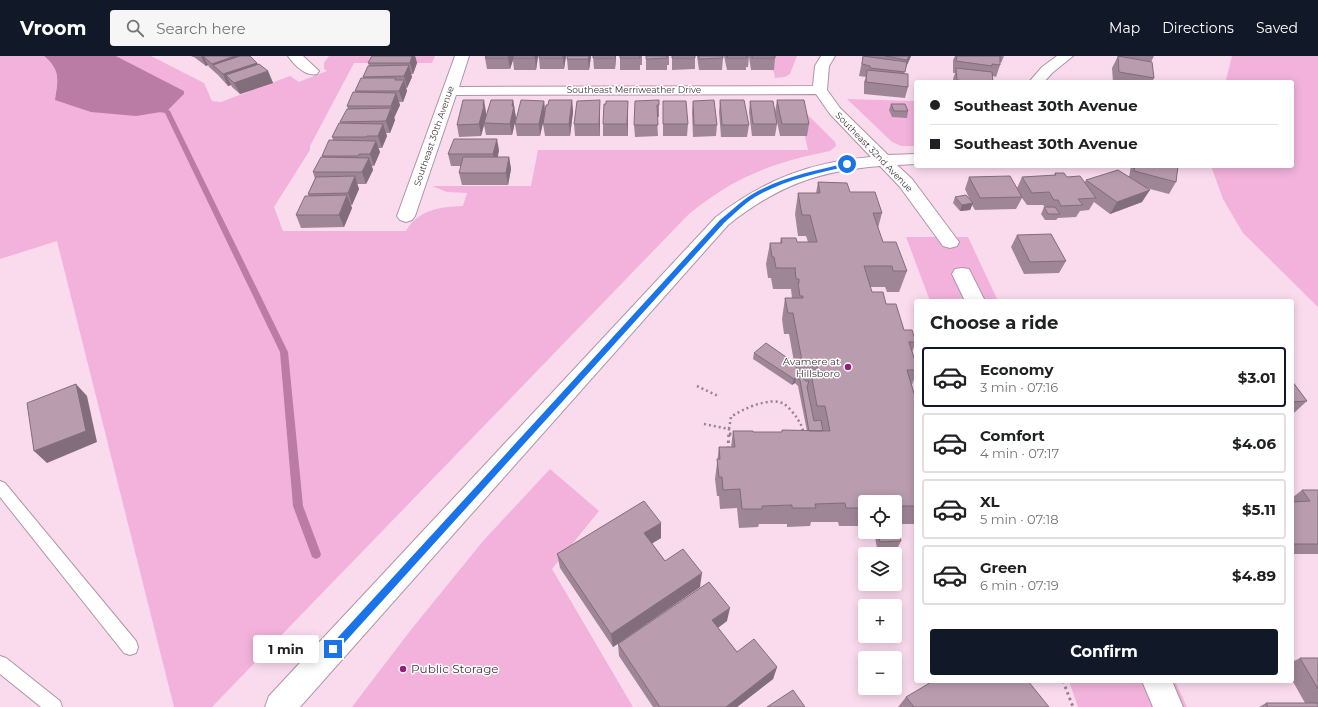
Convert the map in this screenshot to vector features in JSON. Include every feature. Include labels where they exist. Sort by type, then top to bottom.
[{"type":"street","points":[[295,56],[312,71]]},
{"type":"street","name":"Southeast 30th Avenue","points":[[406,216],[462,56]]},
{"type":"street","points":[[820,90],[822,66],[828,56]]},
{"type":"street","points":[[1038,80],[1047,70],[1066,56]]},
{"type":"street","name":"Southeast Merriweather Drive","points":[[449,91],[820,90]]},
{"type":"street","name":"Southeast 32nd Avenue","points":[[820,90],[835,111],[906,183],[950,242]]},
{"type":"street","points":[[280,707],[726,218],[753,197],[781,182],[801,175],[847,164],[884,160],[914,159]]},
{"type":"street","points":[[962,274],[974,299]]},
{"type":"street","points":[[1158,683],[1168,707]]},
{"type":"lane","points":[[0,487],[130,647]]},
{"type":"lane","points":[[0,664],[54,707]]},
{"type":"path","points":[[698,386],[718,396]]},
{"type":"path","points":[[728,449],[731,417],[740,410],[772,401],[784,404],[795,415],[803,428],[803,436],[796,436]]},
{"type":"path","points":[[704,424],[729,429]]},
{"type":"path","points":[[729,434],[743,435]]},
{"type":"path","points":[[1065,683],[1073,707]]},
{"type":"shaded area","points":[[0,56],[44,56],[54,66],[56,71],[57,81],[55,100],[184,91],[116,56],[151,56],[204,83],[212,101],[221,102],[290,76],[299,82],[327,71],[324,69],[324,63],[329,56],[435,56],[432,63],[354,63],[310,146],[310,150],[274,207],[283,231],[406,231],[417,218],[424,214],[446,207],[463,206],[467,193],[447,192],[432,186],[531,186],[538,150],[808,150],[798,105],[835,142],[836,146],[830,151],[791,160],[755,173],[722,190],[689,214],[212,707],[174,707],[57,241],[0,259]]},
{"type":"shaded area","points":[[44,56],[116,56],[184,91],[184,94],[167,111],[136,116],[91,112],[55,100],[57,87],[56,71]]},
{"type":"shaded area","points":[[770,56],[797,56],[790,74],[785,77],[775,78]]},
{"type":"shaded area","points":[[1232,56],[1318,56],[1318,307],[1243,233],[1223,199],[1212,168],[1294,168],[1294,80],[1226,80]]},
{"type":"shaded area","points":[[847,99],[914,101],[914,146],[901,146],[892,142]]},
{"type":"shaded area","points":[[906,237],[968,237],[997,299],[929,299]]},
{"type":"shaded area","points":[[550,469],[599,511],[552,569],[633,707],[352,707],[410,631],[483,541]]},
{"type":"shaded area","points":[[1070,683],[1176,683],[1187,707],[1078,707]]},
{"type":"building","points":[[203,56],[235,56],[212,64]]},
{"type":"building","points":[[240,56],[250,56],[257,63],[223,74],[213,65]]},
{"type":"building","points":[[372,56],[412,56],[410,63],[368,63]]},
{"type":"building","points":[[486,56],[509,56],[508,58],[485,58]]},
{"type":"building","points":[[513,56],[535,56],[535,58],[513,58]]},
{"type":"building","points":[[539,56],[563,56],[563,58],[539,58]]},
{"type":"building","points":[[567,56],[589,56],[588,59],[567,59]]},
{"type":"building","points":[[593,56],[615,56],[615,58],[593,58]]},
{"type":"building","points":[[620,56],[640,56],[640,58],[620,58]]},
{"type":"building","points":[[646,56],[667,56],[667,58],[646,59]]},
{"type":"building","points":[[672,56],[695,56],[695,58],[672,58]]},
{"type":"building","points":[[699,56],[723,56],[723,58],[699,59]]},
{"type":"building","points":[[727,56],[747,56],[747,58],[727,58]]},
{"type":"building","points":[[752,56],[775,56],[775,58],[752,58]]},
{"type":"building","points":[[863,56],[907,62],[905,72],[870,68],[870,66],[862,64]]},
{"type":"building","points":[[885,56],[909,56],[907,60]]},
{"type":"building","points":[[957,56],[1000,56],[1000,65],[992,64],[992,66],[956,61]]},
{"type":"building","points":[[1118,56],[1152,62],[1154,78],[1119,72]]},
{"type":"building","points":[[259,64],[268,71],[234,83],[226,75]]},
{"type":"building","points":[[409,65],[404,76],[363,77],[368,66]]},
{"type":"building","points":[[956,68],[992,72],[993,80],[957,80]]},
{"type":"building","points":[[867,70],[908,74],[908,87],[866,82]]},
{"type":"building","points":[[361,78],[396,78],[395,80],[404,80],[399,91],[355,91]]},
{"type":"building","points":[[353,92],[396,93],[391,106],[347,106]]},
{"type":"building","points":[[463,100],[484,100],[484,106],[479,124],[457,125]]},
{"type":"building","points":[[491,100],[513,100],[512,106],[514,106],[510,124],[484,123]]},
{"type":"building","points":[[521,100],[544,101],[539,124],[515,124]]},
{"type":"building","points":[[549,100],[572,100],[569,124],[543,124],[546,105],[548,105]]},
{"type":"building","points":[[600,100],[599,124],[574,124],[577,101]]},
{"type":"building","points":[[659,100],[659,105],[657,105],[658,125],[634,125],[635,101]]},
{"type":"building","points":[[714,100],[717,125],[694,125],[693,101]]},
{"type":"building","points":[[720,100],[744,100],[749,125],[722,125]]},
{"type":"building","points":[[777,100],[804,100],[809,124],[782,124]]},
{"type":"building","points":[[606,101],[628,101],[627,124],[603,124],[604,104],[606,104]]},
{"type":"building","points":[[663,101],[686,101],[688,124],[663,124]]},
{"type":"building","points":[[750,101],[773,101],[777,124],[753,124]]},
{"type":"building","points":[[891,104],[905,104],[908,111],[894,111]]},
{"type":"building","points":[[391,108],[386,121],[340,122],[347,109]]},
{"type":"building","points":[[339,123],[383,124],[378,136],[332,137]]},
{"type":"building","points":[[454,139],[497,139],[493,154],[448,154]]},
{"type":"building","points":[[329,140],[376,141],[370,154],[359,154],[358,156],[322,156]]},
{"type":"building","points":[[321,157],[369,158],[362,172],[313,172]]},
{"type":"building","points":[[463,157],[509,157],[506,173],[459,173]]},
{"type":"building","points":[[1135,168],[1178,168],[1176,182],[1134,171]]},
{"type":"building","points":[[1118,170],[1150,190],[1117,202],[1086,180]]},
{"type":"building","points":[[1055,173],[1064,173],[1067,177],[1080,176],[1096,198],[1078,199],[1083,205],[1061,206],[1058,200],[1054,200],[1049,192],[1032,193],[1022,177],[1056,175]]},
{"type":"building","points":[[355,176],[348,193],[308,194],[316,177]]},
{"type":"building","points":[[1010,176],[1022,197],[980,198],[969,177]]},
{"type":"building","name":"Avamere at Hillsboro","points":[[818,182],[847,183],[850,192],[875,192],[882,213],[873,213],[883,242],[896,242],[907,271],[893,271],[892,266],[864,266],[872,292],[883,292],[886,304],[896,304],[904,330],[912,330],[914,336],[914,342],[909,342],[914,358],[914,370],[907,370],[914,393],[914,506],[902,506],[902,495],[858,495],[858,508],[846,508],[845,503],[815,504],[816,508],[792,508],[792,505],[762,506],[762,509],[742,509],[740,489],[723,490],[722,477],[719,477],[717,459],[720,459],[719,447],[735,447],[733,431],[830,431],[825,406],[817,406],[811,373],[818,372],[817,366],[810,366],[802,361],[793,313],[788,313],[785,298],[803,298],[803,296],[800,296],[798,283],[799,279],[796,279],[796,268],[776,268],[774,257],[772,257],[770,243],[782,243],[781,238],[796,238],[797,242],[817,242],[810,215],[802,215],[798,193],[820,193]]},
{"type":"building","points":[[347,195],[339,215],[296,215],[305,196]]},
{"type":"building","points":[[966,195],[973,203],[962,205],[955,197]]},
{"type":"building","points":[[1044,207],[1055,207],[1060,214],[1048,214]]},
{"type":"building","points":[[1051,234],[1066,261],[1030,262],[1017,235]]},
{"type":"building","points":[[766,343],[796,364],[798,375],[806,381],[809,381],[807,387],[814,421],[821,420],[823,431],[809,431],[800,380],[796,377],[794,379],[754,353]]},
{"type":"building","points":[[76,384],[86,431],[34,451],[27,403]]},
{"type":"building","points":[[1294,384],[1307,401],[1294,402]]},
{"type":"building","points":[[1302,490],[1318,490],[1318,544],[1294,544],[1294,502],[1310,501]]},
{"type":"building","points":[[644,501],[661,523],[644,533],[665,561],[683,549],[702,573],[611,634],[557,554]]},
{"type":"building","points":[[879,539],[900,539],[901,541],[880,542]]},
{"type":"building","points":[[709,582],[730,608],[712,620],[737,652],[754,639],[777,667],[726,707],[660,707],[618,644]]},
{"type":"building","points":[[1300,658],[1318,658],[1318,689]]},
{"type":"building","points":[[930,683],[1030,683],[1049,707],[914,707],[906,697]]},
{"type":"building","points":[[793,690],[805,707],[767,707]]},
{"type":"building","points":[[1266,703],[1318,703],[1318,707],[1268,707]]},
{"type":"waterway","points":[[156,110],[167,111],[284,352],[298,506],[316,554]]},
{"type":"place","name":"Avamere at Hillsboro","points":[[848,367]]},
{"type":"place","name":"Public Storage","points":[[403,669]]},
{"type":"route","points":[[333,649],[722,222],[753,197],[781,182],[801,175],[847,164]]}]
